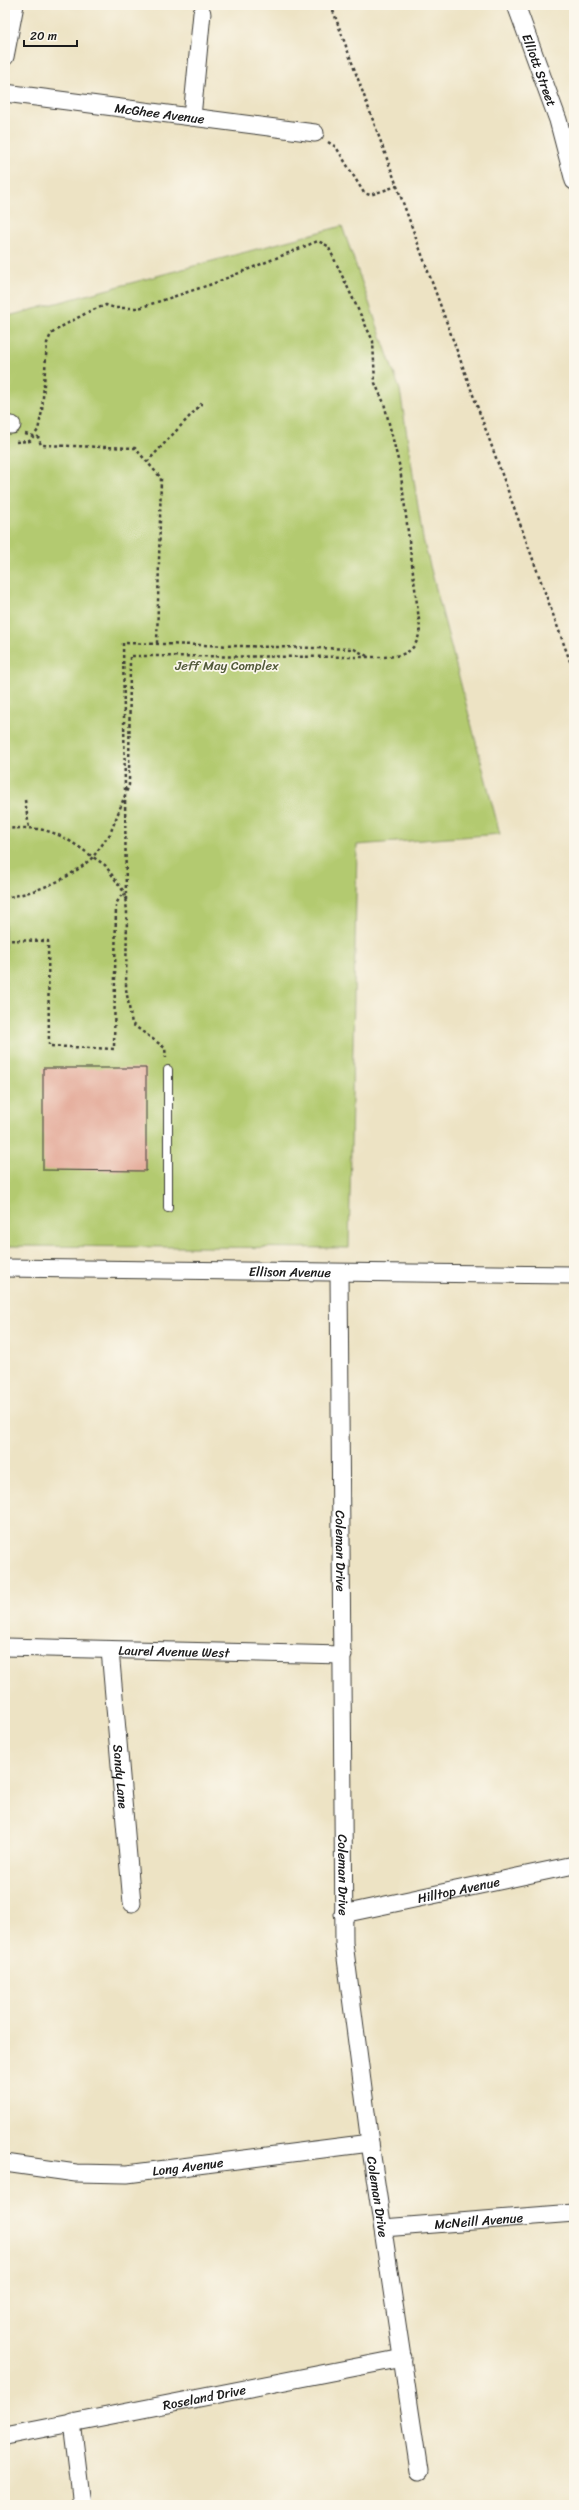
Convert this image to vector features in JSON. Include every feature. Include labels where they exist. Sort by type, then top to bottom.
[{"type":"street","points":[[5,57],[15,5]]},
{"type":"street","name":"Elliott Street","points":[[516,5],[566,120],[574,182]]},
{"type":"street","points":[[192,117],[202,13]]},
{"type":"street","name":"McGhee Avenue","points":[[5,93],[314,133]]},
{"type":"street","name":"Ellison Avenue","points":[[5,1268],[574,1275]]},
{"type":"street","name":"Coleman Drive","points":[[339,1273],[344,1914],[348,1986],[419,2471]]},
{"type":"street","name":"Laurel Avenue West","points":[[5,1647],[343,1655]]},
{"type":"street","name":"Sandy Lane","points":[[110,1650],[132,1903]]},
{"type":"street","name":"Hilltop Avenue","points":[[344,1914],[574,1865]]},
{"type":"street","name":"Long Avenue","points":[[5,2162],[76,2173],[127,2174],[370,2143]]},
{"type":"street","name":"McNeill Avenue","points":[[383,2228],[574,2213]]},
{"type":"street","name":"Roseland Drive","points":[[5,2436],[403,2358]]},
{"type":"street","points":[[72,2422],[82,2505]]},
{"type":"lane","points":[[168,1070],[168,1208]]},
{"type":"path","points":[[331,5],[574,672]]},
{"type":"path","points":[[314,133],[336,147],[364,193],[370,195],[397,186]]},
{"type":"path","points":[[5,898],[44,888],[62,880],[79,869],[93,857],[110,834],[128,785],[130,656],[393,657],[406,653],[417,641],[420,628],[400,468],[384,403],[375,383],[373,341],[342,272],[328,246],[322,242],[318,241],[227,279],[138,308],[115,308],[106,305],[90,310],[61,327],[51,334],[47,343],[42,411],[35,436],[30,441],[10,442]]},
{"type":"path","points":[[147,462],[204,400]]},
{"type":"path","points":[[12,428],[35,436],[41,445],[135,448],[162,478],[157,644]]},
{"type":"path","points":[[168,1070],[165,1048],[132,1024],[126,989],[127,910],[123,643],[354,649],[369,657]]},
{"type":"path","points":[[25,800],[29,828]]},
{"type":"path","points":[[5,829],[37,827],[67,839],[105,865],[124,892],[127,910]]},
{"type":"path","points":[[5,940],[48,941],[49,1046],[114,1049],[116,904],[124,892]]},
{"type":"green space","name":"Jeff May Complex","points":[[342,226],[400,390],[423,539],[500,834],[357,845],[349,1248],[5,1246],[5,317]]},
{"type":"building","points":[[43,1068],[146,1068],[146,1171],[43,1170]]}]
